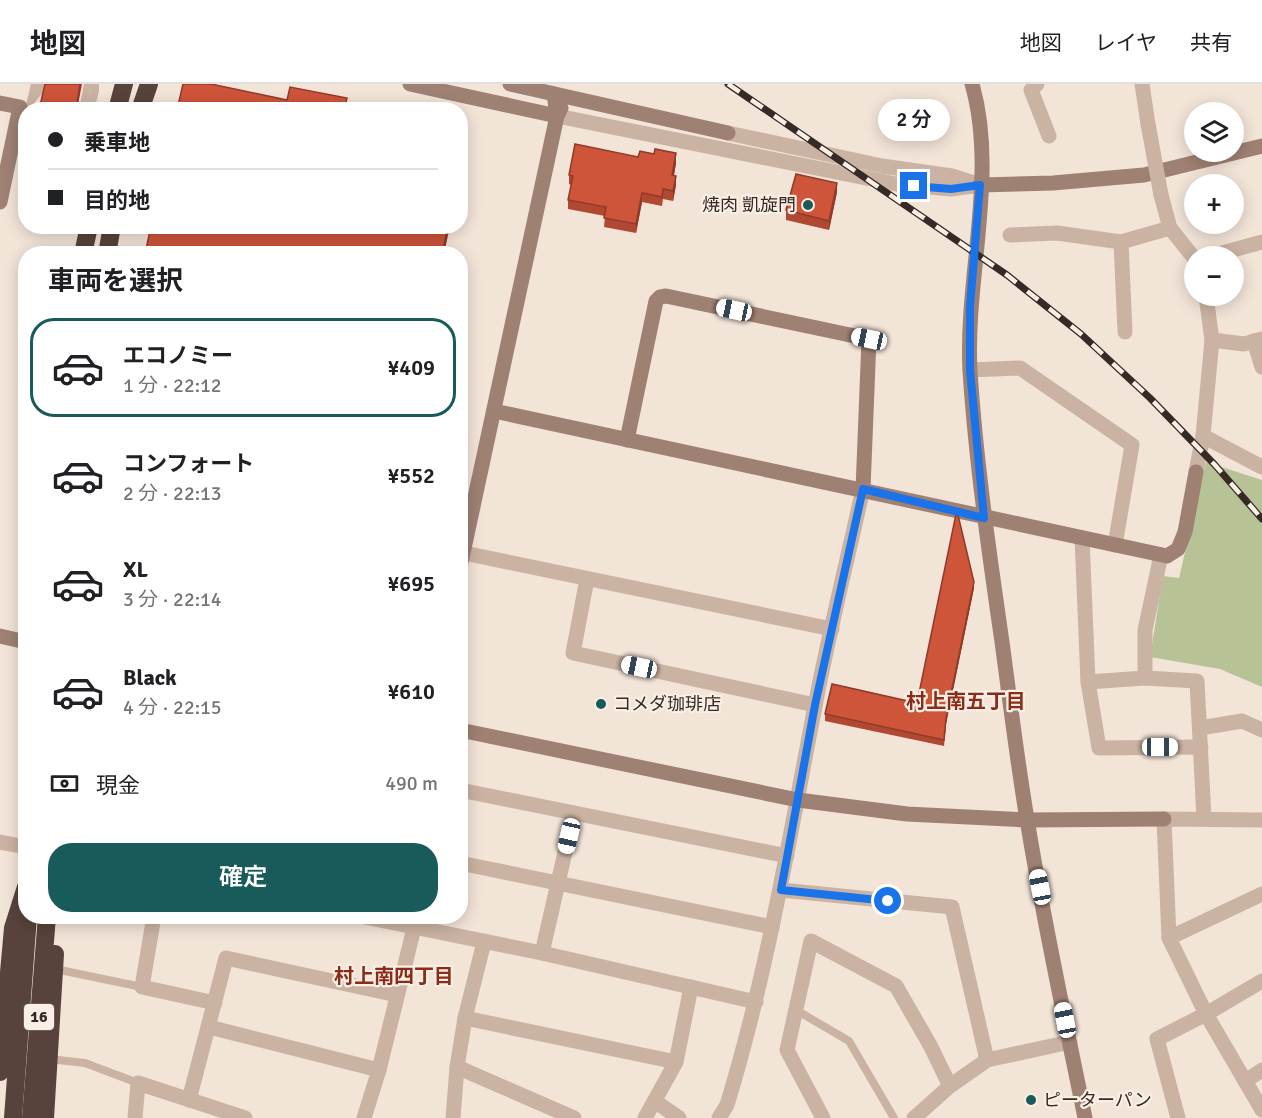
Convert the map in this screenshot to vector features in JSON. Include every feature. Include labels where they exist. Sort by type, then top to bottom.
[{"type":"highway","points":[[119,102],[124,84]]},
{"type":"highway","points":[[143,102],[149,84]]},
{"type":"highway","name":"16","points":[[0,1072],[5,968],[18,914]]},
{"type":"highway","name":"16","points":[[12,1118],[27,924]]},
{"type":"highway","name":"16","points":[[30,1118],[46,924]]},
{"type":"highway","name":"16","points":[[45,1118],[55,969],[54,924]]},
{"type":"street","points":[[410,84],[896,184],[951,189],[980,185],[1053,183],[1144,176],[1262,146]]},
{"type":"street","points":[[510,84],[562,91],[728,134],[882,166],[952,176],[980,185]]},
{"type":"street","points":[[972,84],[980,118],[982,145],[970,307],[970,370],[984,518],[1027,820],[1085,1118]]},
{"type":"street","points":[[1037,84],[1031,90],[1049,136]]},
{"type":"street","points":[[1142,84],[1161,195],[1170,228],[1184,246]]},
{"type":"street","points":[[468,532],[562,91]]},
{"type":"street","points":[[0,103],[18,107]]},
{"type":"street","points":[[0,202],[18,147]]},
{"type":"street","points":[[1010,235],[1057,233],[1121,242],[1170,228]]},
{"type":"street","points":[[1121,242],[1125,332]]},
{"type":"street","points":[[1244,247],[1262,242]]},
{"type":"street","points":[[627,440],[656,301],[660,297],[666,296],[869,339],[863,489],[815,705],[781,890],[756,1002],[727,1105],[719,1118]]},
{"type":"street","points":[[494,411],[1167,556],[1178,549],[1185,532],[1203,436],[1212,340],[1207,306]]},
{"type":"street","points":[[1212,340],[1244,344],[1258,340],[1262,367]]},
{"type":"street","points":[[970,370],[1020,369],[1132,445],[1115,545]]},
{"type":"street","points":[[1203,436],[1262,467]]},
{"type":"street","points":[[1082,538],[1088,682],[1099,748],[1201,747]]},
{"type":"street","points":[[1144,678],[1145,630],[1161,555]]},
{"type":"street","points":[[468,561],[587,579],[832,629]]},
{"type":"street","points":[[587,579],[573,654],[815,705]]},
{"type":"street","points":[[0,636],[18,640]]},
{"type":"street","points":[[1088,682],[1144,678],[1197,681],[1204,819]]},
{"type":"street","points":[[1200,728],[1242,721],[1262,730]]},
{"type":"street","points":[[468,732],[798,800],[906,814],[1027,820],[1262,820]]},
{"type":"street","points":[[468,792],[787,856]]},
{"type":"street","points":[[542,953],[574,813]]},
{"type":"street","points":[[1164,819],[1169,938],[1206,1014],[1262,1110]]},
{"type":"street","points":[[0,842],[18,846]]},
{"type":"street","points":[[468,865],[772,927]]},
{"type":"street","points":[[781,890],[952,907],[987,1060]]},
{"type":"street","points":[[1169,938],[1262,894]]},
{"type":"street","points":[[153,924],[142,987],[215,1003]]},
{"type":"street","points":[[396,924],[542,953],[756,1002]]},
{"type":"street","points":[[364,1118],[379,1071],[414,928]]},
{"type":"street","points":[[823,1118],[787,1050],[811,941],[896,986],[930,1045],[950,1086]]},
{"type":"street","points":[[453,1118],[457,1067],[465,1018],[484,942]]},
{"type":"street","points":[[189,1100],[226,958],[397,995]]},
{"type":"street","points":[[1178,1118],[1157,1039],[1206,1014],[1262,981]]},
{"type":"street","points":[[645,1118],[656,1102],[676,1062],[691,987]]},
{"type":"street","points":[[465,1018],[676,1062]]},
{"type":"street","points":[[209,1028],[379,1071]]},
{"type":"street","points":[[914,1118],[950,1086],[987,1060],[1070,1042]]},
{"type":"street","points":[[457,1067],[574,1118]]},
{"type":"street","points":[[1245,1081],[1262,1070]]},
{"type":"street","points":[[135,1118],[138,1083],[245,1118]]},
{"type":"street","points":[[656,1102],[679,1118]]},
{"type":"lane","points":[[31,100],[35,84]]},
{"type":"lane","points":[[31,100],[39,91],[41,84]]},
{"type":"lane","points":[[85,102],[88,84]]},
{"type":"lane","points":[[92,102],[95,84]]},
{"type":"lane","points":[[55,969],[142,987]]},
{"type":"lane","points":[[796,1010],[849,1041],[894,1118]]},
{"type":"lane","points":[[50,1059],[85,1063],[138,1083]]},
{"type":"green space","points":[[1206,462],[1262,480],[1262,687],[1220,669],[1150,657],[1163,576],[1179,578]]},
{"type":"building","points":[[45,84],[80,84],[77,102],[41,102]]},
{"type":"building","points":[[183,84],[211,84],[287,100],[290,87],[347,98],[346,102],[179,102]]},
{"type":"building","points":[[575,144],[638,157],[640,151],[654,154],[655,149],[676,153],[672,175],[676,176],[673,191],[663,189],[662,197],[642,193],[636,224],[604,218],[606,207],[568,200],[573,176],[569,175]]},
{"type":"building","points":[[796,174],[837,183],[829,221],[786,210]]},
{"type":"building","points":[[149,234],[446,234],[444,246],[147,246]]},
{"type":"building","points":[[956,514],[974,582],[946,718],[944,740],[825,714],[832,684],[917,703]]},
{"type":"railway","points":[[728,84],[1007,275],[1081,334],[1150,398],[1215,465],[1262,519]]},
{"type":"place","name":"焼肉 凱旋門","points":[[808,205]]},
{"type":"place","name":"コメダ珈琲店","points":[[601,704]]},
{"type":"place","name":"ピーターパン","points":[[1031,1100]]},
{"type":"district","name":"村上南五丁目","points":[[966,701]]},
{"type":"district","name":"村上南四丁目","points":[[394,976]]},
{"type":"route","points":[[888,901],[781,890],[815,705],[863,489],[984,518],[970,370],[970,307],[980,185],[951,189],[914,186]]}]
